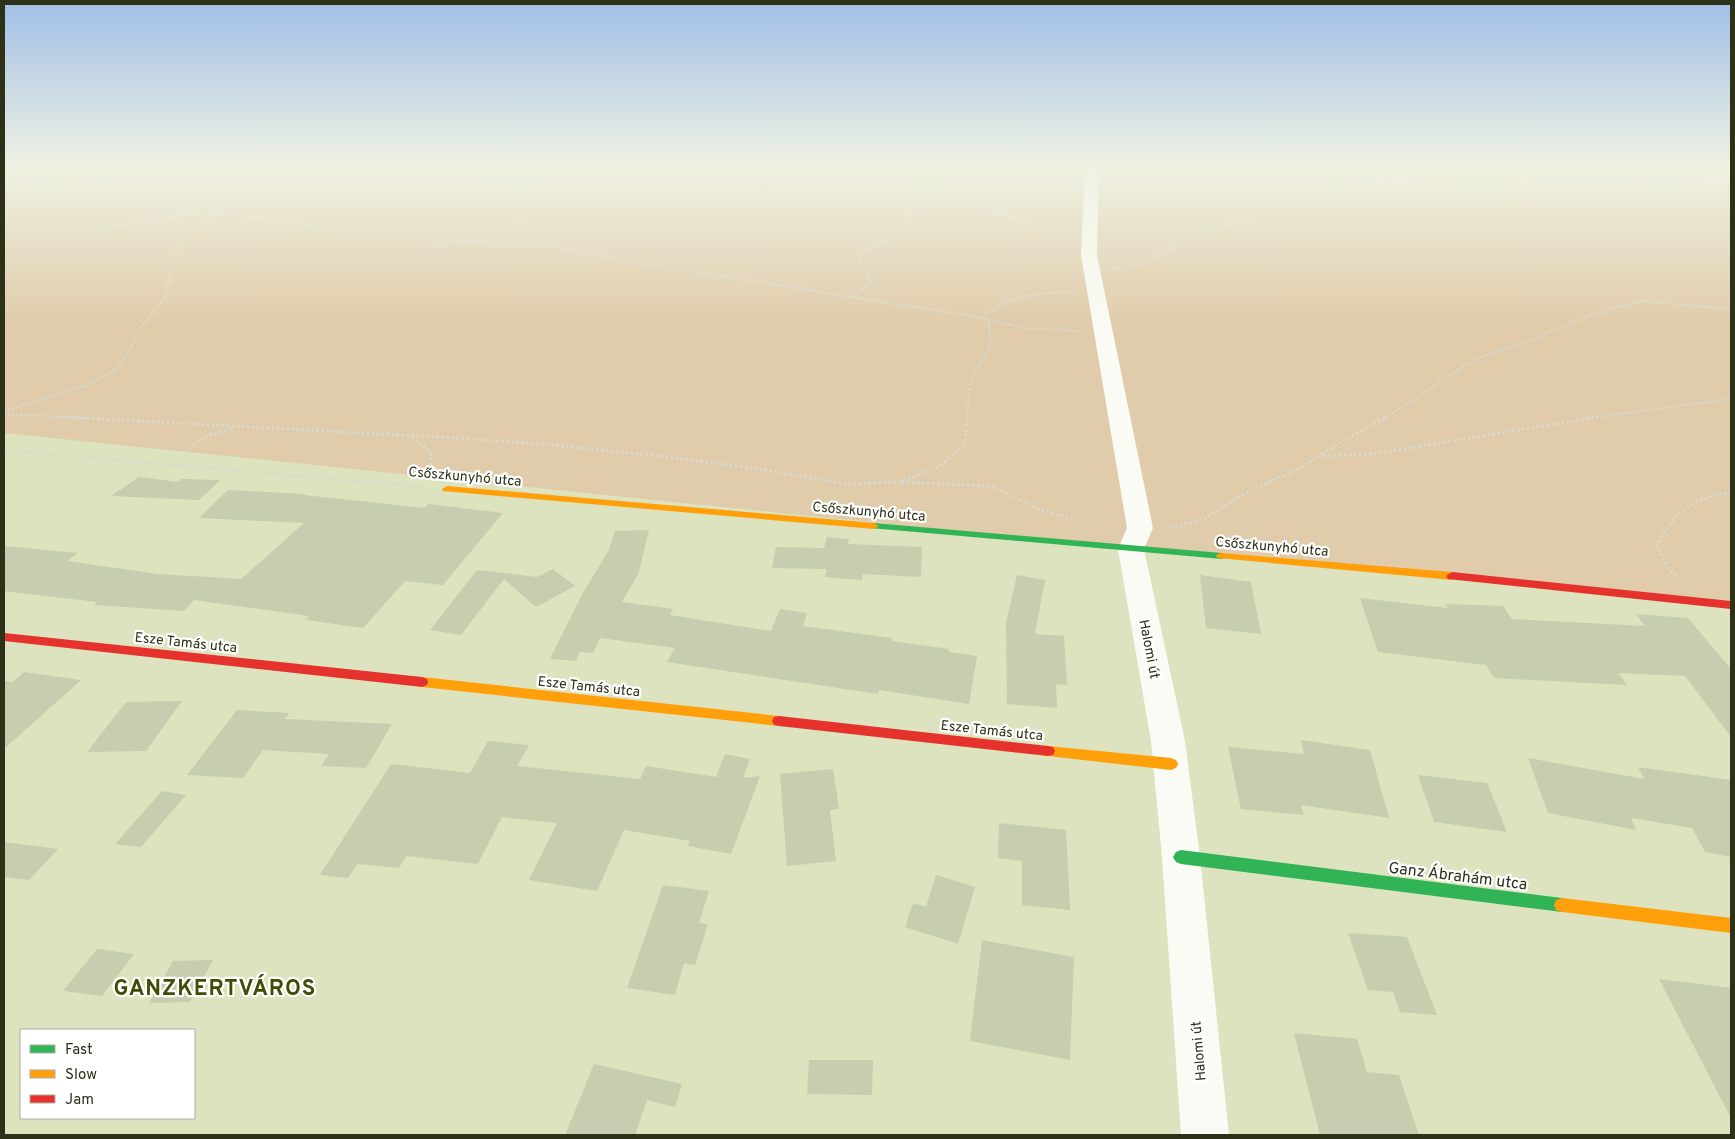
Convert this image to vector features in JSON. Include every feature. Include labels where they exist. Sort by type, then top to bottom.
[{"type":"street","name":"Halomi út","points":[[1091,220],[1090,244],[1094,282],[1171,764],[1205,1135]]},
{"type":"street","name":"Csőszkunyhó utca","points":[[446,489],[1135,538],[1504,581],[1731,605]]},
{"type":"street","name":"Esze Tamás utca","points":[[8,641],[1171,764]]},
{"type":"street","name":"Ganz Ábrahám utca","points":[[1181,857],[1731,926]]},
{"type":"path","points":[[4,230],[84,232],[157,220]]},
{"type":"path","points":[[4,413],[88,385],[115,370],[130,351],[135,335],[164,298],[178,243],[192,226],[207,220]]},
{"type":"path","points":[[266,220],[386,237],[555,246],[619,260],[983,318],[1023,328],[1103,332]]},
{"type":"path","points":[[519,220],[521,235],[535,245]]},
{"type":"path","points":[[852,297],[862,292],[871,282],[859,263],[863,251],[906,231],[907,220]]},
{"type":"path","points":[[1019,220],[1066,240],[1090,244]]},
{"type":"path","points":[[983,318],[997,306],[1019,299],[1094,282],[1139,265],[1168,251],[1178,239],[1193,232],[1219,225],[1250,220]]},
{"type":"path","points":[[1135,538],[1204,519],[1240,496],[1302,467],[1344,440],[1392,414],[1475,359],[1526,342],[1593,314],[1642,301],[1731,309]]},
{"type":"path","points":[[899,482],[940,466],[965,444],[970,382],[991,345],[988,320]]},
{"type":"path","points":[[1318,456],[1373,454],[1590,418],[1731,399]]},
{"type":"path","points":[[4,413],[237,428],[458,438],[525,443],[659,456],[772,471],[845,484],[899,482],[990,486],[1039,509],[1080,521]]},
{"type":"path","points":[[178,466],[186,458],[195,443],[205,437],[237,428]]},
{"type":"path","points":[[412,437],[428,449],[432,457],[429,471],[434,484],[446,489]]},
{"type":"path","name":"Csőszkunyhó utca","points":[[4,450],[446,489]]},
{"type":"path","points":[[1701,602],[1668,568],[1657,547],[1662,533],[1680,510],[1712,494],[1731,492]]},
{"type":"shaded area","points":[[4,220],[1731,220],[1731,605],[1131,549],[4,433]]},
{"type":"building","points":[[139,477],[178,482],[181,479],[220,480],[199,500],[111,496]]},
{"type":"building","points":[[228,490],[305,494],[424,508],[429,504],[503,513],[443,585],[405,581],[363,628],[306,620],[309,616],[194,600],[184,611],[94,605],[97,602],[4,591],[4,546],[78,553],[67,561],[158,574],[241,579],[304,523],[199,518]]},
{"type":"building","points":[[649,530],[639,572],[622,602],[673,609],[670,615],[771,631],[780,609],[807,613],[803,626],[892,638],[891,641],[949,649],[949,652],[977,656],[969,704],[879,690],[878,694],[667,662],[675,648],[600,638],[593,653],[580,652],[576,661],[550,659],[584,591],[609,550],[615,531]]},
{"type":"building","points":[[827,537],[849,539],[848,544],[922,547],[921,577],[863,574],[862,580],[825,577],[827,569],[772,568],[776,547],[824,548]]},
{"type":"building","points":[[553,569],[575,586],[536,607],[504,579],[461,635],[430,630],[477,570],[537,577]]},
{"type":"building","points":[[1017,575],[1045,580],[1035,634],[1064,636],[1067,685],[1056,684],[1057,708],[1007,704],[1006,623]]},
{"type":"building","points":[[1200,575],[1251,582],[1261,634],[1206,628]]},
{"type":"building","points":[[1360,598],[1448,608],[1445,604],[1503,606],[1512,619],[1645,626],[1636,614],[1688,618],[1731,669],[1731,737],[1685,676],[1618,673],[1627,685],[1494,678],[1486,665],[1378,652]]},
{"type":"building","points":[[24,672],[81,680],[4,749],[4,681],[13,682]]},
{"type":"building","points":[[182,701],[146,751],[87,752],[126,702]]},
{"type":"building","points":[[237,710],[289,713],[285,719],[392,724],[366,768],[321,766],[329,754],[263,750],[243,778],[187,775]]},
{"type":"building","points":[[1301,740],[1370,750],[1389,818],[1301,805],[1304,815],[1241,809],[1228,747],[1304,754]]},
{"type":"building","points":[[488,741],[529,745],[517,766],[640,779],[646,766],[716,777],[725,754],[750,759],[743,778],[760,776],[731,854],[688,846],[690,841],[624,830],[597,891],[529,880],[557,823],[502,817],[478,864],[406,856],[399,868],[357,864],[348,878],[320,875],[391,764],[470,773]]},
{"type":"building","points":[[1528,758],[1644,779],[1638,767],[1731,780],[1731,857],[1705,852],[1692,828],[1631,818],[1636,830],[1548,813]]},
{"type":"building","points":[[833,769],[839,809],[830,810],[836,861],[787,866],[780,774]]},
{"type":"building","points":[[1418,775],[1487,783],[1507,832],[1434,822]]},
{"type":"building","points":[[162,791],[186,795],[141,847],[115,844]]},
{"type":"building","points":[[999,823],[1066,830],[1070,910],[1022,905],[1022,861],[998,858]]},
{"type":"building","points":[[4,842],[58,849],[29,880],[4,877]]},
{"type":"building","points":[[936,875],[975,887],[958,944],[905,927],[913,903],[926,907]]},
{"type":"building","points":[[663,885],[709,891],[699,923],[708,924],[695,965],[684,963],[675,995],[627,988]]},
{"type":"building","points":[[1348,933],[1407,937],[1437,1015],[1400,1012],[1393,992],[1368,990]]},
{"type":"building","points":[[982,940],[1074,957],[1070,1060],[970,1041]]},
{"type":"building","points":[[97,949],[134,954],[102,996],[63,991]]},
{"type":"building","points":[[213,960],[190,1002],[149,1003],[173,961]]},
{"type":"building","points":[[1659,979],[1731,988],[1731,1118]]},
{"type":"building","points":[[1294,1033],[1357,1039],[1367,1072],[1399,1075],[1419,1135],[1320,1135]]},
{"type":"building","points":[[809,1060],[873,1060],[872,1095],[807,1094]]},
{"type":"building","points":[[594,1064],[682,1084],[675,1107],[647,1100],[635,1135],[565,1135]]},
{"type":"traffic: fast","points":[[874,526],[1222,556]]},
{"type":"traffic: fast","points":[[1181,857],[1562,905]]},
{"type":"traffic: slow","points":[[447,489],[874,526]]},
{"type":"traffic: slow","points":[[1222,556],[1452,576]]},
{"type":"traffic: slow","points":[[422,682],[779,721]]},
{"type":"traffic: slow","points":[[1048,751],[1171,764]]},
{"type":"traffic: slow","points":[[1562,905],[1731,926]]},
{"type":"traffic: jam","points":[[1452,576],[1731,605]]},
{"type":"traffic: jam","points":[[4,637],[422,682]]},
{"type":"traffic: jam","points":[[779,721],[1048,751]]},
{"type":"district","name":"GANZKERTVÁROS","points":[[215,987]]}]
